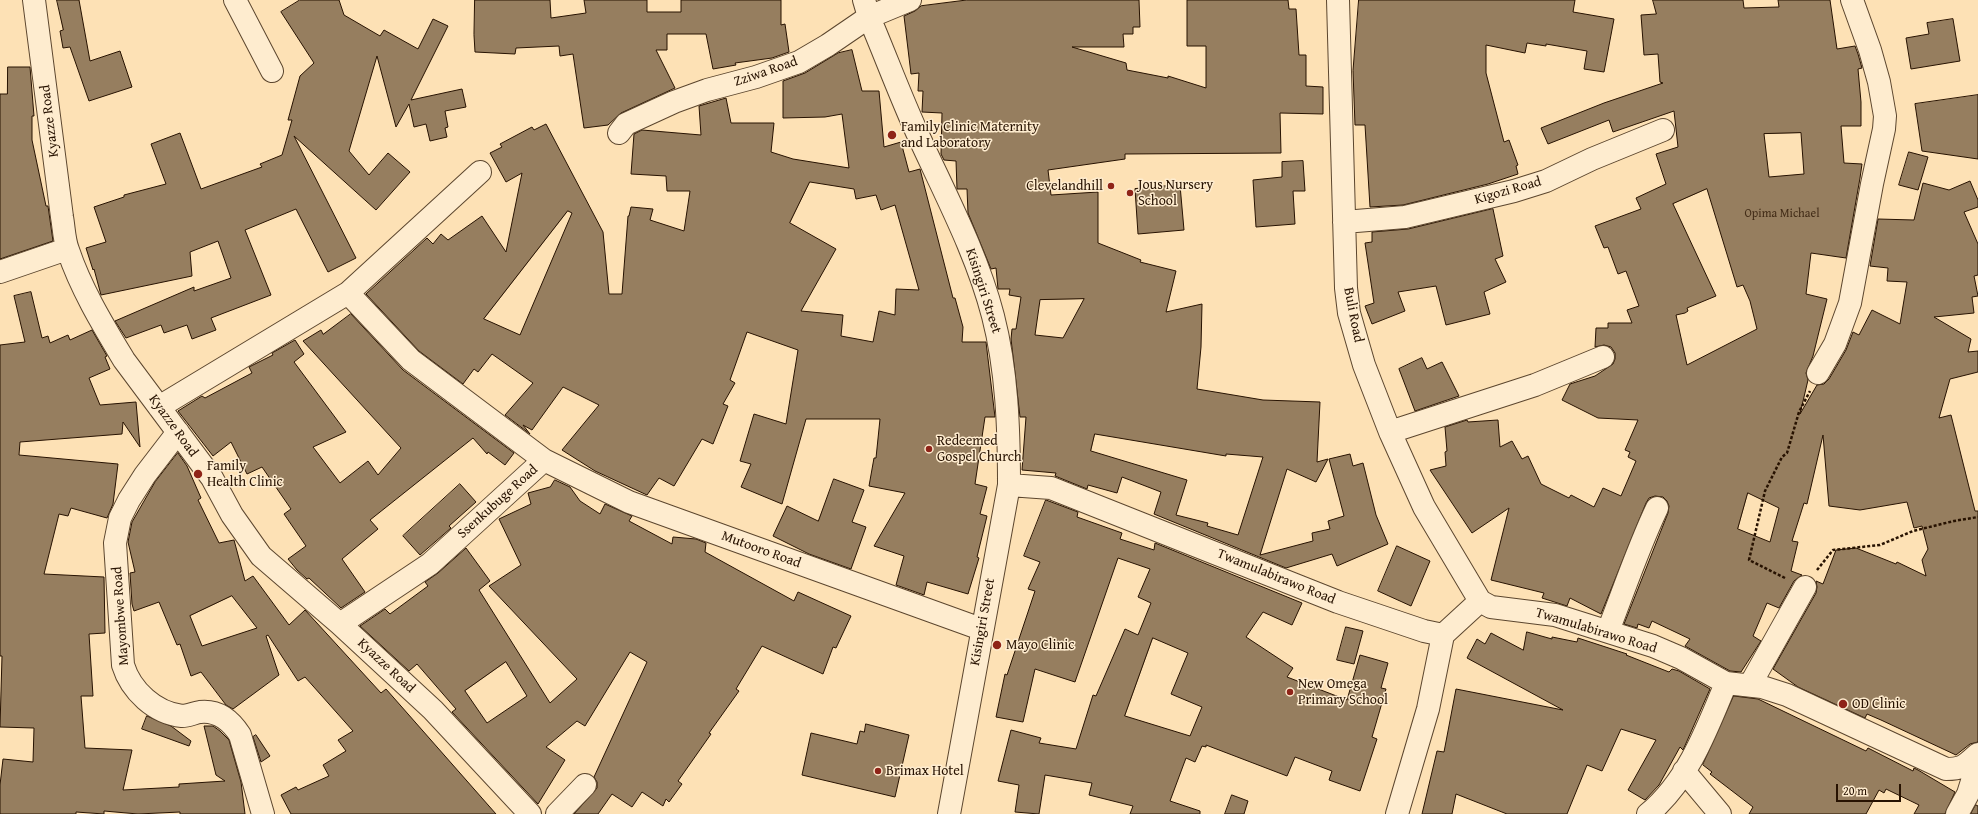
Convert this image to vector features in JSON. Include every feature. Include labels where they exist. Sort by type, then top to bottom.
[{"type":"street","name":"Kyazze Road","points":[[34,0],[67,249],[80,282],[124,360],[212,478],[232,515],[261,556],[340,624],[446,722],[530,814]]},
{"type":"street","points":[[235,0],[272,71]]},
{"type":"street","name":"Zziwa Road","points":[[619,133],[626,124],[674,102],[707,90],[756,77],[799,62],[828,45],[867,8],[910,0]]},
{"type":"street","name":"Buli Road","points":[[1338,0],[1346,288],[1349,313],[1364,365],[1390,432],[1424,507],[1480,601]]},
{"type":"street","points":[[1818,373],[1835,344],[1850,303],[1872,184],[1884,129],[1885,116],[1879,82],[1870,50],[1852,0]]},
{"type":"street","name":"Kisingiri Street","points":[[867,8],[918,136],[944,190],[978,269],[993,316],[1002,358],[1009,453],[1009,485],[981,629],[949,814]]},
{"type":"street","name":"Kigozi Road","points":[[1344,222],[1405,218],[1514,191],[1546,181],[1592,159],[1663,130]]},
{"type":"street","points":[[159,407],[348,292],[480,172]]},
{"type":"street","points":[[0,272],[67,249]]},
{"type":"street","name":"Ssenkubuge Road","points":[[340,624],[430,564],[544,460],[411,360],[348,292]]},
{"type":"street","points":[[1390,432],[1535,384],[1603,357]]},
{"type":"street","name":"Mayombwe Road","points":[[178,432],[145,475],[129,500],[120,518],[115,543],[123,665],[126,677],[134,688],[156,706],[171,714],[184,716],[201,712],[216,714],[235,726],[240,735],[263,814]]},
{"type":"street","name":"Mutooro Road","points":[[544,460],[629,502],[981,629]]},
{"type":"street","name":"Twamulabirawo Road","points":[[1009,485],[1051,488],[1338,602],[1424,631],[1443,635]]},
{"type":"street","points":[[1608,632],[1636,562],[1645,533],[1657,508]]},
{"type":"street","points":[[1750,685],[1805,588]]},
{"type":"street","points":[[1397,814],[1428,710],[1443,635],[1480,601]]},
{"type":"street","name":"Twamulabirawo Road","points":[[1480,601],[1491,607],[1555,615],[1653,646],[1681,658],[1726,683],[1750,685],[1773,690],[1812,706],[1935,766],[1946,769],[1960,769],[1967,765],[1978,754]]},
{"type":"street","points":[[1648,814],[1660,805],[1684,771],[1704,734],[1726,683]]},
{"type":"street","points":[[1958,814],[1968,794],[1978,762]]},
{"type":"street","points":[[1684,771],[1720,814]]},
{"type":"street","points":[[556,814],[586,785]]},
{"type":"path","points":[[1818,373],[1799,412],[1787,453],[1782,457],[1765,491],[1749,560],[1805,588],[1833,550],[1880,545],[1913,531],[1978,517]]},
{"type":"building","points":[[57,0],[79,0],[90,61],[120,51],[132,87],[89,101],[70,47],[63,48],[60,31],[63,30]]},
{"type":"building","points":[[300,0],[339,0],[344,15],[380,36],[384,30],[418,49],[433,19],[448,26],[411,100],[462,89],[466,107],[445,111],[448,127],[445,128],[447,137],[430,141],[426,124],[414,127],[409,104],[396,127],[377,56],[349,151],[369,175],[388,153],[410,172],[376,210],[294,136],[356,258],[328,272],[296,209],[245,230],[271,295],[211,318],[216,330],[192,339],[187,325],[164,333],[161,325],[126,338],[115,321],[194,287],[194,291],[231,278],[218,241],[190,252],[192,276],[101,295],[94,269],[93,270],[86,248],[106,242],[94,207],[124,197],[124,195],[166,184],[151,144],[180,133],[201,189],[262,167],[260,164],[282,155],[292,120],[288,120],[300,76],[314,63],[281,12]]},
{"type":"building","points":[[475,0],[550,0],[551,18],[586,13],[584,0],[647,0],[647,12],[681,12],[681,0],[781,0],[781,25],[785,24],[789,52],[772,58],[735,63],[736,65],[713,69],[706,34],[667,34],[667,50],[656,50],[675,88],[621,113],[608,125],[584,128],[573,54],[560,56],[559,46],[516,48],[515,54],[475,52]]},
{"type":"building","points":[[967,0],[1139,0],[1140,27],[1133,27],[1133,34],[1123,34],[1124,47],[1072,47],[1126,63],[1127,70],[1168,78],[1168,76],[1206,88],[1206,46],[1187,46],[1187,0],[1288,0],[1289,9],[1296,9],[1299,55],[1306,55],[1306,86],[1323,87],[1323,114],[1280,113],[1281,153],[1125,154],[1125,159],[1048,170],[1051,195],[1098,192],[1098,243],[1141,260],[1140,262],[1176,271],[1166,312],[1202,304],[1201,347],[1197,389],[1263,400],[1320,402],[1317,462],[1328,459],[1316,482],[1287,469],[1260,555],[1313,541],[1312,533],[1330,529],[1328,521],[1344,516],[1329,459],[1350,454],[1353,466],[1363,463],[1376,515],[1388,544],[1337,566],[1332,554],[1286,568],[1154,514],[1161,492],[1122,477],[1117,493],[1088,485],[1087,489],[1055,476],[1056,473],[1022,470],[1026,417],[1020,417],[1011,339],[1012,329],[1016,329],[1021,297],[1009,295],[1010,289],[998,289],[996,268],[991,269],[968,213],[967,189],[957,189],[956,161],[944,160],[941,154],[942,113],[922,112],[923,91],[918,91],[919,73],[911,74],[904,16],[915,11],[921,6]],"holes":[[[1084,299],[1063,338],[1035,335],[1040,300]],[[1095,434],[1226,456],[1226,454],[1263,457],[1238,535],[1207,526],[1208,523],[1176,515],[1187,480],[1091,451]]]},
{"type":"building","points":[[1359,0],[1575,0],[1573,12],[1614,19],[1604,72],[1584,69],[1587,51],[1546,44],[1546,46],[1527,43],[1525,53],[1486,45],[1486,73],[1504,142],[1509,140],[1518,165],[1516,166],[1518,174],[1488,184],[1403,205],[1370,207],[1365,125],[1355,125],[1353,71]]},
{"type":"building","points":[[1653,0],[1743,0],[1744,8],[1779,7],[1778,0],[1830,0],[1837,49],[1855,46],[1858,54],[1862,68],[1858,69],[1861,102],[1861,126],[1841,126],[1844,163],[1862,164],[1860,178],[1846,258],[1811,253],[1806,294],[1827,299],[1813,356],[1806,373],[1808,380],[1800,414],[1817,385],[1824,384],[1829,379],[1846,350],[1853,332],[1859,335],[1872,310],[1900,324],[1907,282],[1887,281],[1888,268],[1870,266],[1878,219],[1914,220],[1923,183],[1949,190],[1970,181],[1978,200],[1978,207],[1964,212],[1978,244],[1978,275],[1974,276],[1978,296],[1972,297],[1974,313],[1934,317],[1971,339],[1968,352],[1978,351],[1978,372],[1950,379],[1939,418],[1951,415],[1975,511],[1978,511],[1978,742],[1970,744],[1956,755],[1881,720],[1867,714],[1865,718],[1798,687],[1773,669],[1816,593],[1816,581],[1823,584],[1836,550],[1856,548],[1896,564],[1897,562],[1926,576],[1922,560],[1928,549],[1922,526],[1914,528],[1907,502],[1860,510],[1829,506],[1823,435],[1807,504],[1804,503],[1792,541],[1798,542],[1791,571],[1802,575],[1794,581],[1779,608],[1767,603],[1753,636],[1761,641],[1741,672],[1730,671],[1685,646],[1690,639],[1652,621],[1649,628],[1638,624],[1637,628],[1624,624],[1668,513],[1669,506],[1663,497],[1655,496],[1649,498],[1646,503],[1601,614],[1570,598],[1567,606],[1542,598],[1544,593],[1491,580],[1509,508],[1472,533],[1430,470],[1446,466],[1445,452],[1447,451],[1445,427],[1467,420],[1468,422],[1498,420],[1500,447],[1512,441],[1522,459],[1528,456],[1541,484],[1569,498],[1571,495],[1594,507],[1603,488],[1621,496],[1636,461],[1628,457],[1630,452],[1625,450],[1638,420],[1598,418],[1562,400],[1570,384],[1595,376],[1613,364],[1615,353],[1611,347],[1604,345],[1595,347],[1596,328],[1608,328],[1608,323],[1632,323],[1627,310],[1639,306],[1626,271],[1618,274],[1608,247],[1604,248],[1595,226],[1641,209],[1636,198],[1666,184],[1656,154],[1678,147],[1674,111],[1613,132],[1609,120],[1548,144],[1541,128],[1604,103],[1663,83],[1660,82],[1658,54],[1644,55],[1641,15],[1656,14]],"holes":[[[1801,133],[1804,174],[1769,177],[1764,134]],[[1707,189],[1737,287],[1743,285],[1750,301],[1757,329],[1687,365],[1676,315],[1685,313],[1688,311],[1687,308],[1716,296],[1673,204]],[[1748,493],[1779,508],[1770,542],[1738,529]]]},
{"type":"building","points":[[1953,19],[1960,61],[1911,69],[1906,38],[1929,34],[1927,23]]},
{"type":"building","points":[[852,50],[862,91],[879,91],[884,147],[901,142],[909,172],[920,169],[953,298],[955,298],[963,327],[962,342],[986,342],[995,417],[985,417],[975,484],[987,487],[980,514],[987,516],[977,557],[979,558],[968,594],[927,582],[924,595],[896,585],[904,556],[874,546],[905,493],[869,486],[874,458],[876,458],[880,419],[806,419],[782,504],[741,487],[751,464],[740,461],[754,414],[786,424],[798,350],[747,332],[730,380],[735,383],[723,404],[728,406],[713,444],[702,439],[674,486],[659,478],[647,495],[595,471],[562,450],[599,405],[563,387],[532,430],[523,425],[530,434],[505,415],[533,383],[492,354],[478,372],[474,369],[463,384],[419,351],[366,294],[427,238],[433,244],[441,234],[448,240],[482,216],[506,252],[522,173],[506,182],[490,153],[502,147],[500,144],[532,127],[534,130],[546,124],[603,232],[609,294],[622,294],[628,216],[631,207],[653,209],[650,220],[684,231],[690,191],[667,191],[666,176],[631,174],[634,134],[642,130],[701,135],[699,106],[726,98],[731,123],[774,123],[771,152],[793,159],[849,168],[842,114],[825,117],[783,118],[783,81],[805,73],[838,53]],"holes":[[[810,182],[854,189],[856,199],[876,195],[881,210],[895,205],[919,290],[896,289],[895,315],[879,311],[873,342],[841,336],[843,315],[801,311],[836,249],[790,223]],[[568,211],[572,213],[520,335],[484,319]]]},
{"type":"building","points":[[8,67],[30,67],[34,116],[32,116],[32,140],[46,206],[48,206],[53,241],[0,259],[0,94],[7,94]]},
{"type":"building","points":[[1978,95],[1978,159],[1922,151],[1915,104]]},
{"type":"building","points":[[1909,152],[1928,157],[1918,190],[1899,185]]},
{"type":"building","points":[[1303,161],[1305,191],[1293,191],[1295,224],[1256,227],[1253,180],[1282,177],[1282,162]]},
{"type":"building","points":[[1180,185],[1184,230],[1138,234],[1135,189]]},
{"type":"building","points":[[1493,209],[1503,256],[1495,259],[1506,282],[1484,292],[1490,314],[1446,325],[1436,286],[1398,292],[1405,311],[1372,324],[1365,306],[1374,303],[1365,243],[1372,242],[1372,232],[1408,229]]},
{"type":"building","points":[[31,292],[42,338],[48,336],[50,343],[68,335],[70,340],[92,330],[107,356],[105,357],[110,369],[89,378],[100,405],[136,402],[140,447],[123,422],[122,434],[20,442],[19,455],[118,464],[113,504],[107,518],[71,508],[68,516],[59,514],[44,574],[104,577],[105,633],[89,634],[93,696],[81,696],[85,748],[132,750],[123,790],[179,787],[179,784],[225,781],[216,775],[204,726],[213,726],[229,740],[241,782],[245,814],[180,814],[180,812],[138,814],[104,811],[104,814],[76,812],[76,814],[0,814],[0,785],[3,759],[33,762],[34,728],[0,727],[2,656],[0,656],[0,345],[25,342],[14,296]]},
{"type":"building","points":[[351,314],[403,370],[514,453],[505,465],[488,452],[487,454],[473,438],[370,520],[378,529],[342,559],[365,592],[341,608],[309,578],[307,579],[297,570],[288,559],[306,546],[284,514],[291,509],[262,467],[247,474],[231,442],[213,456],[178,411],[202,396],[205,398],[252,373],[249,367],[273,355],[272,353],[295,340],[304,354],[294,362],[346,432],[313,447],[340,483],[368,461],[378,475],[401,448],[303,341],[321,330],[323,334]]},
{"type":"building","points":[[1422,358],[1427,369],[1442,362],[1459,396],[1415,411],[1399,369]]},
{"type":"building","points":[[178,453],[187,466],[201,498],[198,500],[219,543],[234,540],[245,581],[253,576],[289,625],[305,610],[381,693],[386,689],[496,814],[291,814],[281,795],[296,787],[298,790],[329,776],[323,765],[346,751],[338,740],[353,731],[305,677],[298,681],[268,635],[266,636],[279,675],[233,709],[226,705],[201,672],[191,676],[180,644],[177,645],[159,602],[134,611],[132,604],[130,573],[135,572],[128,542],[132,522],[155,482]],"holes":[[[232,596],[257,628],[202,646],[190,616]]]},
{"type":"building","points":[[834,479],[864,490],[852,522],[866,527],[851,569],[809,554],[773,536],[787,506],[818,521]]},
{"type":"building","points":[[555,480],[570,487],[580,501],[600,514],[605,504],[632,516],[629,521],[672,544],[673,537],[696,539],[706,543],[705,552],[794,601],[798,592],[851,616],[836,648],[833,647],[823,674],[762,646],[736,689],[739,691],[709,733],[711,734],[678,781],[682,784],[669,802],[666,799],[663,806],[642,792],[632,807],[612,794],[598,814],[574,814],[597,788],[597,782],[594,777],[647,662],[630,652],[585,726],[577,721],[546,747],[565,760],[538,804],[452,712],[456,709],[417,664],[409,671],[360,626],[385,609],[390,614],[428,586],[425,582],[438,573],[466,548],[490,581],[479,590],[550,703],[577,679],[489,586],[521,565],[499,519],[531,504],[528,493],[550,487]],"holes":[[[506,662],[527,696],[487,723],[465,691]]]},
{"type":"building","points":[[460,484],[476,502],[449,526],[451,528],[420,555],[403,536]]},
{"type":"building","points":[[1046,500],[1078,512],[1077,517],[1122,533],[1120,539],[1154,550],[1155,543],[1302,603],[1292,625],[1263,612],[1246,637],[1293,668],[1287,677],[1347,700],[1360,655],[1388,663],[1381,688],[1386,689],[1372,737],[1377,739],[1360,791],[1329,780],[1332,771],[1295,757],[1287,776],[1206,745],[1206,747],[1202,746],[1195,762],[1186,758],[1170,801],[1200,811],[1200,814],[1130,814],[1133,806],[1089,795],[1092,783],[1045,775],[1039,814],[1015,812],[1019,785],[998,781],[1011,730],[1041,738],[1039,743],[1076,749],[1093,695],[1096,696],[1125,629],[1138,635],[1151,603],[1138,597],[1150,569],[1118,558],[1075,682],[1035,669],[1023,722],[996,717],[1005,674],[1007,675],[1035,591],[1028,589],[1040,562],[1024,556]],"holes":[[[1153,638],[1188,653],[1171,694],[1202,707],[1190,736],[1125,716]]]},
{"type":"building","points":[[1397,546],[1430,561],[1411,606],[1378,591]]},
{"type":"building","points":[[1346,627],[1363,631],[1354,664],[1337,660]]},
{"type":"building","points":[[1527,632],[1552,639],[1552,637],[1577,642],[1578,638],[1627,654],[1626,655],[1669,672],[1672,669],[1679,671],[1710,689],[1683,750],[1680,747],[1659,785],[1645,800],[1628,790],[1656,740],[1621,729],[1602,771],[1587,765],[1567,814],[1507,814],[1456,794],[1452,814],[1422,814],[1437,751],[1444,752],[1456,689],[1563,710],[1467,658],[1477,639],[1485,644],[1491,633],[1523,650]]},
{"type":"building","points":[[1734,696],[1758,699],[1866,751],[1868,748],[1913,771],[1914,768],[1918,770],[1955,792],[1945,814],[1914,814],[1919,805],[1886,789],[1884,793],[1879,790],[1866,814],[1749,814],[1753,807],[1710,774],[1712,772],[1703,765]]},
{"type":"building","points":[[147,716],[171,726],[191,741],[189,746],[142,729]]},
{"type":"building","name":"Brimax Hotel","points":[[866,724],[909,735],[895,797],[802,775],[811,733],[857,744],[860,731],[864,732]]},
{"type":"building","points":[[256,735],[270,756],[261,762],[253,737]]},
{"type":"building","points":[[1232,795],[1248,801],[1244,814],[1225,814]]},
{"type":"building","points":[[1976,805],[1978,806],[1978,814],[1971,814]]},
{"type":"place","name":"Family Clinic Maternity and Laboratory","points":[[892,135]]},
{"type":"place","name":"Clevelandhill","points":[[1111,186]]},
{"type":"place","name":"Jous Nursery School","points":[[1130,193]]},
{"type":"place","name":"Redeemed Gospel Church","points":[[929,449]]},
{"type":"place","name":"Family Health Clinic","points":[[198,474]]},
{"type":"place","name":"Mayo Clinic","points":[[997,645]]},
{"type":"place","name":"New Omega Primary School","points":[[1290,692]]},
{"type":"place","name":"OD Clinic","points":[[1843,704]]},
{"type":"place","name":"Brimax Hotel","points":[[878,771]]}]
